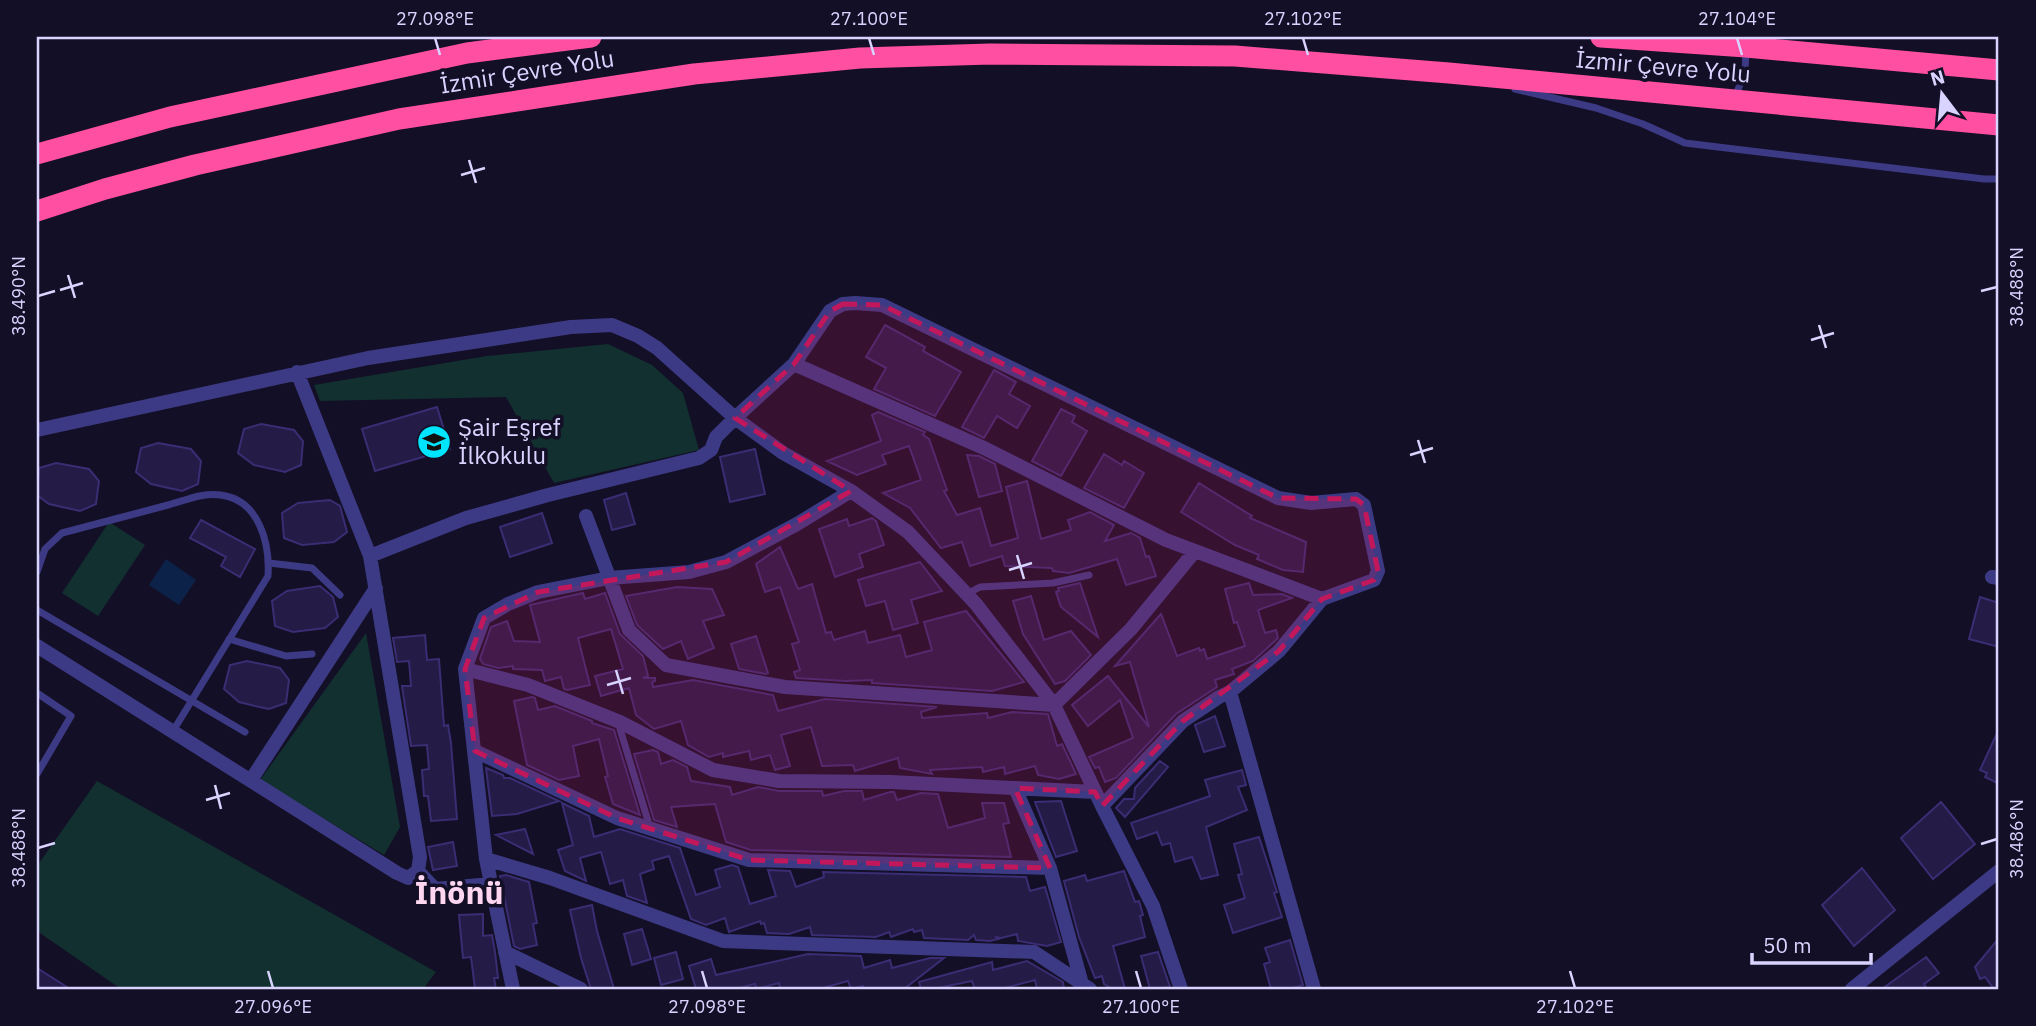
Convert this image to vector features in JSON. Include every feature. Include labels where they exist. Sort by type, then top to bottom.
[{"type":"highway","name":"İzmir Çevre Yolu","points":[[37,154],[170,117],[467,53],[592,37]]},
{"type":"highway","name":"İzmir Çevre Yolu","points":[[1601,37],[1999,70]]},
{"type":"highway","name":"İzmir Çevre Yolu","points":[[37,211],[195,164],[399,119],[694,74],[860,58],[990,54],[1235,56],[1449,73],[1999,125]]},
{"type":"highway","points":[[37,218],[104,189]]},
{"type":"street","points":[[370,556],[466,518],[699,458],[710,450],[716,437],[735,418],[794,364],[830,311],[843,304],[881,305],[1278,498],[1311,503],[1356,499],[1364,505],[1378,571],[1374,580],[1322,599],[1279,652],[1230,692],[1183,722],[1102,806]]},
{"type":"street","points":[[37,430],[368,358],[571,327],[611,325],[638,336],[657,348],[735,418],[783,453],[850,491],[908,532],[967,594],[1054,705],[1153,906],[1181,989]]},
{"type":"street","points":[[794,364],[984,448],[1166,540],[1322,599]]},
{"type":"street","points":[[37,646],[397,873],[408,878],[418,871],[420,857],[370,556],[297,373]]},
{"type":"street","points":[[513,989],[486,859],[465,669],[484,618],[508,604],[538,592],[609,578],[689,572],[726,562],[797,524],[850,491]]},
{"type":"street","points":[[586,516],[629,630],[666,665],[785,687],[1054,705],[1131,629],[1195,551]]},
{"type":"street","points":[[251,780],[376,588]]},
{"type":"street","points":[[465,669],[528,685],[621,722],[713,769],[779,781],[891,782],[1095,792]]},
{"type":"street","points":[[1230,692],[1314,989]]},
{"type":"street","points":[[475,751],[617,818],[749,860],[1050,868]]},
{"type":"street","points":[[1015,788],[1050,868],[1086,987]]},
{"type":"street","points":[[486,859],[550,878],[723,941],[1034,952],[1086,987]]},
{"type":"street","points":[[418,871],[435,889],[491,884]]},
{"type":"street","points":[[1852,989],[1999,871]]},
{"type":"street","points":[[505,952],[581,989]]},
{"type":"lane","points":[[1734,100],[1745,72],[1746,47]]},
{"type":"lane","points":[[1449,73],[1596,108],[1643,124],[1685,143],[1999,179]]},
{"type":"lane","points":[[37,572],[45,549],[62,533],[212,494],[238,501],[252,512],[266,540],[268,576],[173,731]]},
{"type":"lane","points":[[269,563],[312,568],[340,595]]},
{"type":"lane","points":[[967,594],[980,587],[1053,583],[1089,575]]},
{"type":"lane","points":[[37,610],[245,732]]},
{"type":"lane","points":[[229,639],[286,656],[312,654]]},
{"type":"lane","points":[[37,693],[71,716],[37,774]]},
{"type":"lane","points":[[621,722],[620,729],[648,828]]},
{"type":"highlighted area","points":[[843,304],[882,305],[1278,498],[1356,499],[1364,505],[1378,571],[1374,580],[1322,599],[1279,651],[1183,721],[1102,806],[1095,792],[1015,788],[1050,868],[749,860],[617,818],[475,751],[465,669],[484,618],[538,592],[726,562],[851,491],[735,418],[794,364],[830,311]]},
{"type":"green space","points":[[608,344],[652,365],[683,393],[699,450],[554,483],[506,397],[320,401],[314,385],[487,356]]},
{"type":"green space","points":[[109,522],[145,545],[98,616],[62,593]]},
{"type":"green space","points":[[366,633],[400,827],[384,855],[260,780]]},
{"type":"green space","points":[[97,781],[436,972],[423,989],[121,989],[37,931],[37,866]]},
{"type":"water","points":[[166,559],[196,580],[179,605],[149,585]]},
{"type":"building","points":[[885,325],[925,347],[923,351],[961,372],[935,416],[874,389],[886,368],[866,357]]},
{"type":"building","points":[[994,370],[1016,382],[1009,394],[1030,406],[1017,428],[997,416],[984,438],[962,427]]},
{"type":"building","name":"Şair Eşref İlkokulu","points":[[437,407],[450,449],[375,471],[362,429]]},
{"type":"building","points":[[1061,409],[1075,416],[1072,422],[1087,431],[1061,476],[1032,461]]},
{"type":"building","points":[[878,412],[925,432],[923,435],[929,439],[947,490],[944,491],[957,515],[980,508],[991,546],[1018,538],[1006,487],[1027,481],[1041,539],[1071,530],[1068,520],[1090,512],[1114,525],[1105,541],[1131,533],[1140,538],[1156,576],[1126,585],[1117,559],[1069,573],[1053,571],[1052,568],[1005,566],[1002,556],[970,566],[962,542],[941,548],[910,508],[883,493],[921,480],[909,446],[882,455],[886,464],[857,475],[827,461],[881,441],[872,415]]},
{"type":"building","points":[[261,424],[294,430],[303,441],[301,465],[285,472],[254,465],[238,453],[244,429]]},
{"type":"building","points":[[158,443],[191,449],[201,461],[198,484],[182,491],[151,484],[136,472],[141,448]]},
{"type":"building","points":[[755,449],[765,494],[730,502],[720,457]]},
{"type":"building","points":[[1104,454],[1122,465],[1124,461],[1144,473],[1124,508],[1084,488]]},
{"type":"building","points":[[967,455],[979,456],[995,464],[1002,491],[979,497]]},
{"type":"building","points":[[56,463],[89,469],[99,481],[96,504],[80,511],[49,504],[37,495],[39,468]]},
{"type":"building","points":[[1199,483],[1252,516],[1250,518],[1306,542],[1303,572],[1283,570],[1257,559],[1259,555],[1235,545],[1181,512]]},
{"type":"building","points":[[626,493],[635,524],[612,530],[604,500]]},
{"type":"building","points":[[330,500],[340,506],[347,532],[334,542],[302,545],[284,538],[282,513],[298,503]]},
{"type":"building","points":[[542,513],[552,543],[510,557],[500,527]]},
{"type":"building","points":[[872,518],[876,521],[884,545],[859,554],[863,567],[835,577],[819,529],[847,519],[849,526]]},
{"type":"building","points":[[201,520],[255,549],[240,577],[221,566],[226,557],[190,538]]},
{"type":"building","points":[[780,547],[798,589],[812,584],[826,633],[831,632],[834,640],[865,631],[868,643],[900,635],[906,657],[932,650],[924,622],[966,611],[1024,682],[992,691],[872,683],[872,680],[796,678],[794,672],[800,670],[792,644],[799,642],[780,587],[765,592],[756,564]]},
{"type":"building","points":[[920,562],[942,591],[911,600],[918,623],[893,630],[885,601],[866,606],[858,580]]},
{"type":"building","points":[[1080,583],[1098,637],[1061,607],[1056,592],[1059,591],[1058,588]]},
{"type":"building","points":[[1249,583],[1253,595],[1282,594],[1292,598],[1258,610],[1265,633],[1276,630],[1278,638],[1253,661],[1232,669],[1234,674],[1215,680],[1217,687],[1176,714],[1116,778],[1105,782],[1099,767],[1095,768],[1089,757],[1133,738],[1120,700],[1088,726],[1072,705],[1108,676],[1149,727],[1130,662],[1115,666],[1161,614],[1177,656],[1199,648],[1200,651],[1204,649],[1207,659],[1245,646],[1237,622],[1234,623],[1225,589]]},
{"type":"building","points":[[320,586],[333,597],[338,617],[325,628],[293,632],[275,626],[272,601],[287,591]]},
{"type":"building","points":[[677,587],[712,589],[724,615],[703,621],[714,648],[688,659],[681,641],[663,649],[637,625],[626,596]]},
{"type":"building","points":[[583,593],[585,599],[605,593],[620,634],[643,656],[648,676],[643,678],[655,678],[653,687],[693,680],[773,695],[778,711],[825,699],[937,707],[921,712],[922,718],[987,713],[988,718],[1012,712],[1048,714],[1057,746],[1062,744],[1076,774],[1059,779],[1038,775],[1035,766],[1005,774],[1004,767],[983,772],[982,767],[930,770],[932,774],[900,768],[898,758],[855,771],[853,765],[822,766],[811,727],[781,735],[790,766],[775,770],[770,755],[751,760],[749,751],[709,757],[688,745],[681,721],[654,729],[636,715],[629,688],[601,696],[595,676],[623,669],[611,629],[578,638],[590,685],[567,690],[564,689],[561,677],[545,681],[542,670],[513,669],[513,666],[498,668],[483,664],[480,659],[491,627],[507,621],[514,641],[540,642],[530,605]]},
{"type":"building","points":[[1031,596],[1044,640],[1071,631],[1091,655],[1065,681],[1055,684],[1023,634],[1013,601]]},
{"type":"building","points":[[1980,597],[1999,603],[1999,647],[1969,639]]},
{"type":"building","points":[[425,635],[427,660],[439,659],[444,726],[448,725],[451,743],[457,819],[431,821],[428,796],[424,796],[422,770],[429,769],[427,745],[411,746],[402,686],[411,686],[409,661],[397,662],[393,638]]},
{"type":"building","points":[[756,636],[768,673],[766,674],[739,669],[731,644]]},
{"type":"building","points":[[247,661],[280,668],[289,680],[286,703],[269,709],[259,707],[239,702],[224,689],[230,665]]},
{"type":"building","points":[[535,698],[538,710],[555,706],[614,730],[640,815],[613,804],[605,777],[608,776],[599,739],[573,746],[579,776],[559,780],[527,765],[514,701]]},
{"type":"building","points":[[1215,716],[1225,746],[1204,752],[1195,725]]},
{"type":"building","points":[[1999,729],[1999,784],[1985,777],[1987,773],[1980,770]]},
{"type":"building","points":[[653,750],[658,752],[661,764],[673,760],[687,767],[691,781],[730,787],[732,795],[758,787],[779,791],[822,791],[823,796],[844,791],[862,791],[864,800],[890,792],[894,792],[897,800],[921,793],[938,794],[948,828],[985,818],[982,803],[1004,803],[1009,823],[1003,824],[1011,857],[751,850],[726,842],[715,804],[671,807],[677,827],[654,820],[634,754]]},
{"type":"building","points":[[1160,761],[1168,767],[1125,817],[1116,808],[1124,799],[1134,799],[1135,788]]},
{"type":"building","points":[[486,768],[559,801],[517,814],[492,816]]},
{"type":"building","points":[[1242,770],[1246,785],[1238,787],[1247,810],[1206,827],[1218,875],[1201,879],[1192,857],[1175,862],[1170,843],[1162,845],[1157,832],[1137,839],[1131,823],[1210,796],[1205,780]]},
{"type":"building","points":[[1061,801],[1077,851],[1056,857],[1035,802]]},
{"type":"building","points":[[1941,802],[1975,844],[1933,879],[1901,838]]},
{"type":"building","points":[[562,803],[589,816],[594,837],[620,829],[680,848],[696,895],[720,887],[715,870],[732,865],[738,867],[750,904],[776,896],[768,870],[790,871],[796,887],[824,877],[823,872],[1026,877],[1030,891],[1045,887],[1061,942],[1047,946],[1018,941],[1017,934],[995,937],[998,939],[990,941],[976,940],[974,935],[968,940],[924,938],[922,930],[914,932],[913,929],[891,937],[889,932],[876,937],[812,935],[810,927],[789,934],[767,933],[764,923],[761,924],[760,921],[729,932],[725,918],[706,925],[691,919],[669,856],[652,861],[654,869],[640,874],[647,903],[627,896],[623,880],[610,884],[601,852],[580,858],[586,881],[565,871],[558,850],[573,845]]},
{"type":"building","points":[[525,829],[533,854],[496,835]]},
{"type":"building","points":[[1259,837],[1277,892],[1274,893],[1282,917],[1233,933],[1224,905],[1245,898],[1238,875],[1242,874],[1234,844]]},
{"type":"building","points":[[453,842],[457,866],[433,870],[428,847]]},
{"type":"building","points":[[1862,868],[1895,910],[1854,946],[1822,905]]},
{"type":"building","points":[[1124,871],[1135,902],[1139,901],[1145,937],[1113,946],[1125,989],[1113,989],[1104,984],[1102,976],[1095,978],[1079,937],[1064,881],[1085,875],[1087,881]]},
{"type":"building","points":[[506,875],[529,882],[537,923],[533,924],[537,945],[520,949],[514,946],[500,876]]},
{"type":"building","points":[[592,905],[614,989],[591,989],[581,958],[570,910]]},
{"type":"building","points":[[483,914],[483,936],[492,935],[495,952],[498,978],[494,978],[496,989],[475,989],[471,957],[463,958],[459,915]]},
{"type":"building","points":[[642,929],[651,959],[632,965],[624,934]]},
{"type":"building","points":[[1999,938],[1999,989],[1994,989],[1985,977],[1980,979],[1975,967]]},
{"type":"building","points":[[1290,940],[1303,985],[1289,989],[1271,989],[1264,964],[1270,962],[1265,948]]},
{"type":"building","points":[[676,952],[683,979],[661,985],[654,958]]},
{"type":"building","points":[[1158,952],[1170,987],[1150,989],[1141,956]]},
{"type":"building","points":[[808,954],[861,956],[864,968],[890,960],[892,968],[930,958],[944,958],[904,989],[864,989],[863,986],[851,989],[848,981],[819,989],[780,989],[779,983],[756,989],[755,984],[735,989],[696,989],[689,966],[711,959],[716,975]]},
{"type":"building","points":[[1926,957],[1939,973],[1924,984],[1927,989],[1882,989]]},
{"type":"building","points":[[1027,961],[1063,982],[1064,989],[1037,989],[1035,980],[1001,989],[975,989],[972,981],[921,989],[919,982],[992,962],[993,970]]},
{"type":"building","points":[[37,968],[70,989],[37,989]]},
{"type":"place","name":"Şair Eşref İlkokulu","points":[[434,442]]},
{"type":"district","name":"İnönü","points":[[459,893]]}]
